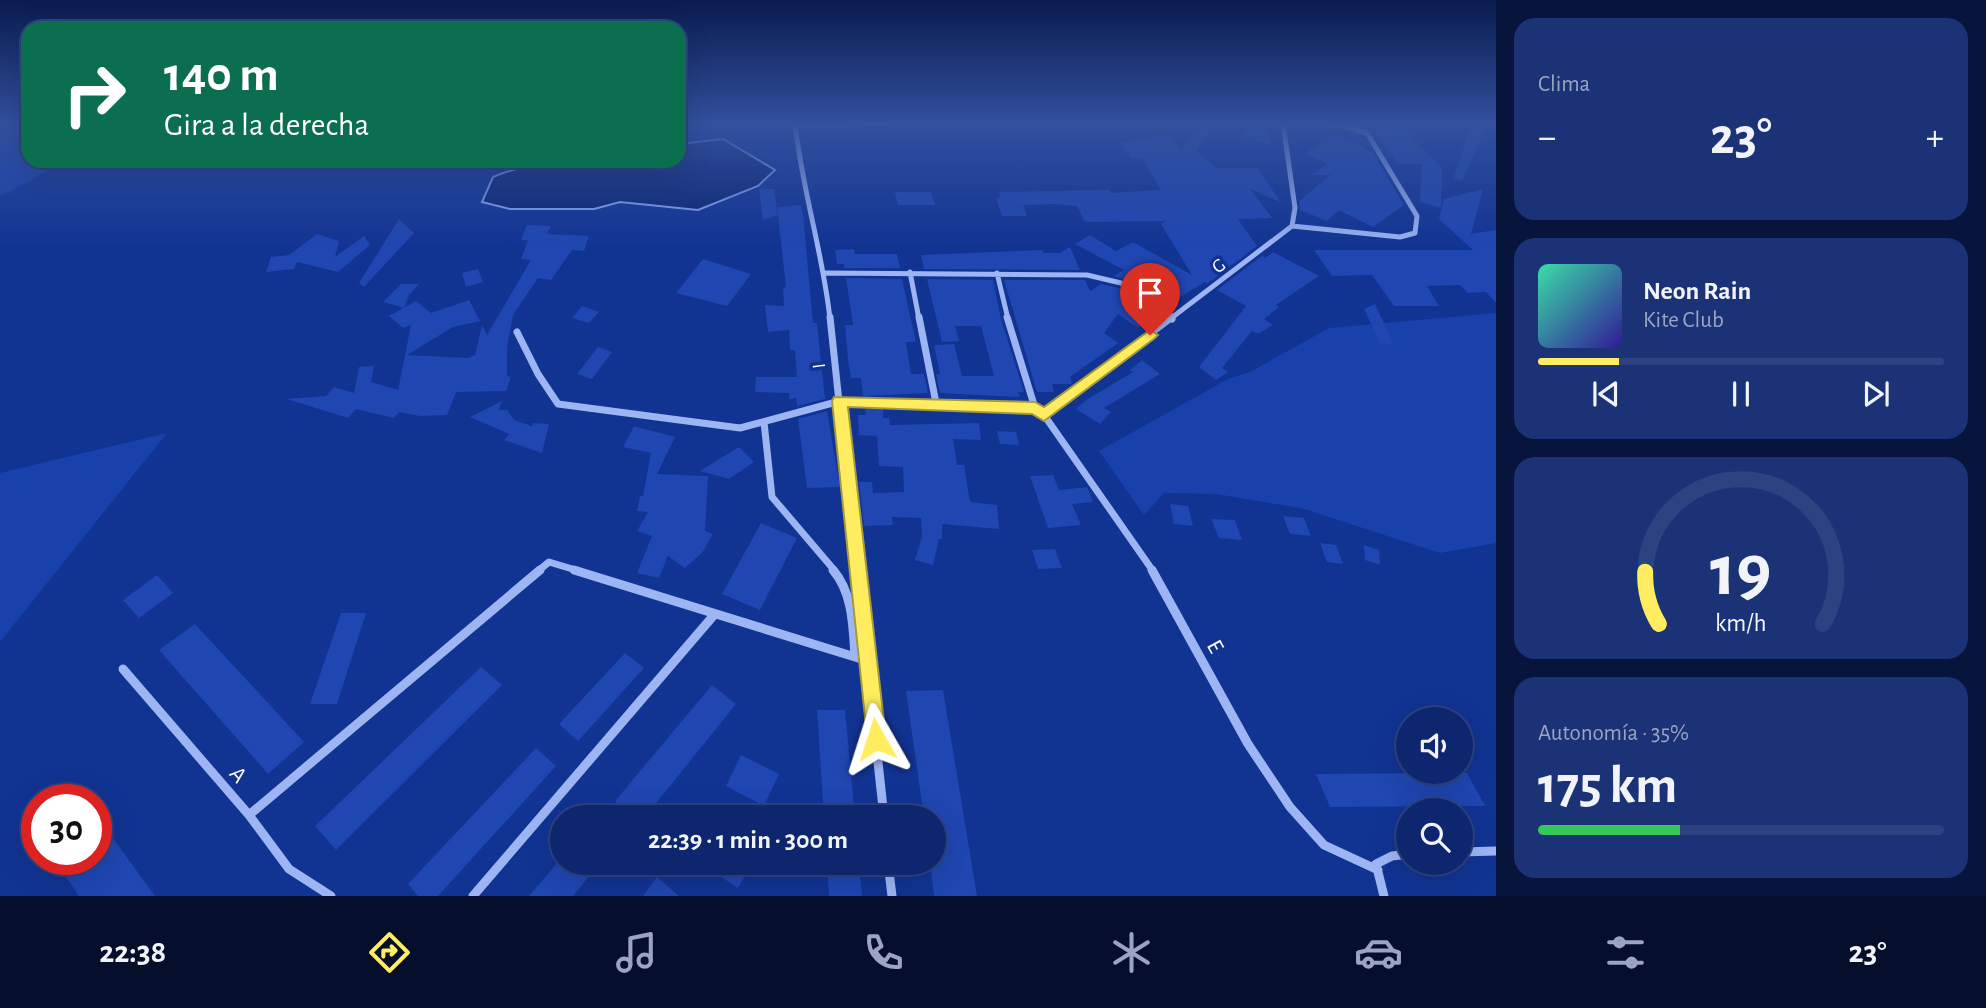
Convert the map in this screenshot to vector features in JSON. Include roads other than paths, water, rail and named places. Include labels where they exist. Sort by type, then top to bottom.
[{"type":"street","name":"I","points":[[800,165],[801,185],[825,273],[883,805]]},
{"type":"street","points":[[1289,165],[1295,208],[1292,226],[1400,237],[1415,233],[1418,226],[1417,216],[1386,165]]},
{"type":"street","name":"G","points":[[1044,415],[1292,226]]},
{"type":"street","points":[[910,272],[936,403]]},
{"type":"street","points":[[825,273],[997,273],[1102,278],[1121,283],[1172,319]]},
{"type":"street","points":[[517,332],[538,374],[558,404],[740,428],[840,401],[1035,408],[1011,333],[997,273]]},
{"type":"street","name":"E","points":[[1035,408],[1044,415],[1151,568],[1248,744],[1290,807],[1324,845],[1378,870]]},
{"type":"street","points":[[764,422],[772,497],[842,580],[852,616],[855,656]]},
{"type":"street","points":[[249,815],[549,562],[868,661]]},
{"type":"street","points":[[473,896],[714,615]]},
{"type":"street","name":"A","points":[[123,669],[249,815],[289,869],[331,896]]},
{"type":"street","points":[[1473,852],[1496,851]]},
{"type":"street","points":[[1384,896],[1376,864],[1396,856]]},
{"type":"street","points":[[889,875],[892,896]]}]
